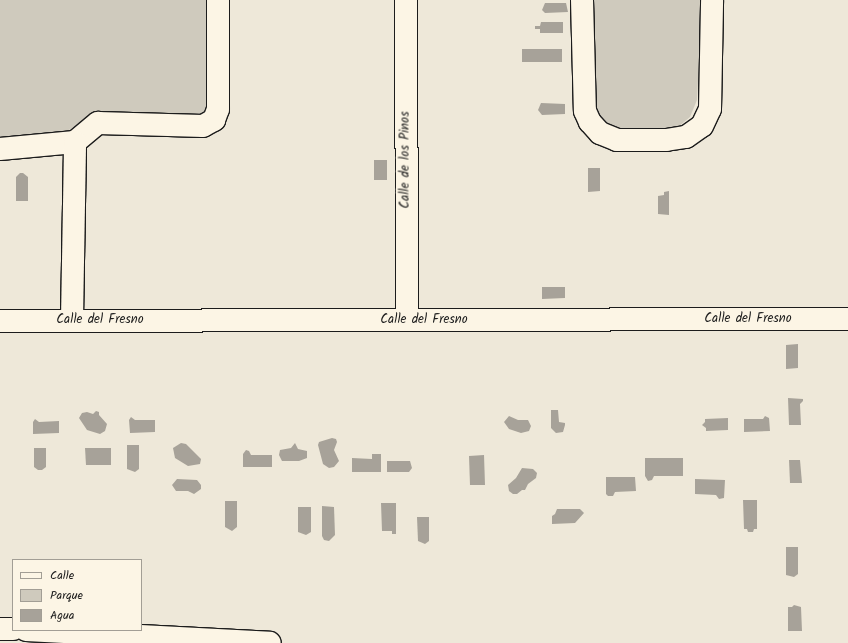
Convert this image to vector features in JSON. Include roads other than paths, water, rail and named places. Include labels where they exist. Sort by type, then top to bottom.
[{"type":"street","points":[[0,149],[75,142],[98,123],[203,126],[214,120],[218,109],[218,0]]},
{"type":"street","name":"Calle de los Pinos","points":[[406,0],[407,320]]},
{"type":"street","points":[[582,0],[584,111],[590,122],[600,133],[617,140],[666,140],[686,137],[702,126],[710,109],[712,0]]},
{"type":"street","points":[[72,319],[75,142]]},
{"type":"street","name":"Calle del Fresno","points":[[0,321],[72,319],[848,319]]},
{"type":"street","points":[[0,629],[12,629]]},
{"type":"street","points":[[45,631],[270,643]]},
{"type":"water","points":[[545,3],[566,3],[568,12],[545,13],[542,10]]},
{"type":"water","points":[[541,22],[563,22],[563,33],[540,33],[540,29],[535,29],[535,26],[540,26]]},
{"type":"water","points":[[522,49],[562,49],[562,62],[522,62]]},
{"type":"water","points":[[541,103],[565,104],[565,114],[542,115],[538,110]]},
{"type":"water","points":[[374,160],[387,160],[387,180],[374,180]]},
{"type":"water","points":[[588,168],[600,168],[600,191],[588,192]]},
{"type":"water","points":[[20,173],[23,173],[28,177],[28,201],[16,201],[16,177]]},
{"type":"water","points":[[669,191],[669,215],[658,214],[658,196],[664,195],[664,192]]},
{"type":"water","points":[[542,287],[565,287],[565,298],[542,299]]},
{"type":"water","points":[[798,344],[798,368],[786,369],[786,345]]},
{"type":"water","points":[[788,398],[803,399],[800,404],[801,425],[789,425]]},
{"type":"water","points":[[551,410],[558,410],[559,422],[565,423],[563,432],[556,433],[551,428]]},
{"type":"water","points":[[96,411],[99,412],[99,415],[107,424],[105,431],[100,434],[87,430],[79,418],[82,413],[87,412],[93,414]]},
{"type":"water","points":[[509,416],[518,420],[528,420],[531,426],[529,431],[521,433],[509,429],[504,422]]},
{"type":"water","points":[[765,416],[769,418],[770,431],[744,432],[744,419],[763,419]]},
{"type":"water","points":[[131,417],[135,420],[155,420],[155,432],[130,433],[129,420]]},
{"type":"water","points":[[728,418],[728,430],[706,431],[706,428],[702,425],[705,422],[705,419]]},
{"type":"water","points":[[35,419],[39,422],[59,421],[59,433],[33,434],[33,422]]},
{"type":"water","points":[[332,438],[336,439],[337,442],[334,450],[339,461],[334,467],[329,468],[323,464],[318,445],[319,442]]},
{"type":"water","points":[[181,443],[186,444],[201,459],[200,464],[188,466],[175,458],[173,448]]},
{"type":"water","points":[[295,443],[298,449],[307,451],[307,458],[299,461],[282,461],[279,455],[280,450],[291,448]]},
{"type":"water","points":[[127,445],[139,445],[139,469],[135,472],[127,469]]},
{"type":"water","points":[[34,448],[46,448],[46,467],[42,470],[38,470],[34,467]]},
{"type":"water","points":[[85,448],[111,448],[111,465],[86,465]]},
{"type":"water","points":[[246,450],[249,451],[251,455],[272,455],[272,467],[243,467],[243,454]]},
{"type":"water","points":[[372,454],[381,454],[381,472],[352,472],[352,458],[372,459]]},
{"type":"water","points":[[484,455],[485,485],[470,485],[469,456]]},
{"type":"water","points":[[645,458],[683,458],[683,476],[654,476],[652,480],[648,481],[645,476]]},
{"type":"water","points":[[789,460],[800,460],[802,483],[790,483]]},
{"type":"water","points":[[387,461],[410,461],[412,468],[409,472],[387,472]]},
{"type":"water","points":[[522,468],[533,469],[537,473],[536,478],[528,484],[525,490],[522,490],[517,494],[513,494],[509,491],[508,485],[516,478]]},
{"type":"water","points":[[606,477],[635,477],[636,491],[615,492],[613,496],[608,496],[606,494]]},
{"type":"water","points":[[177,479],[197,480],[201,485],[201,489],[194,494],[188,491],[176,491],[172,485]]},
{"type":"water","points":[[695,479],[725,480],[724,498],[719,499],[716,495],[695,494]]},
{"type":"water","points":[[743,500],[757,500],[757,529],[754,529],[753,532],[748,532],[747,529],[744,529]]},
{"type":"water","points":[[225,501],[237,501],[237,527],[232,531],[225,527]]},
{"type":"water","points":[[381,503],[396,503],[396,534],[392,534],[392,531],[382,531]]},
{"type":"water","points":[[322,506],[334,507],[335,535],[329,541],[324,540],[322,536]]},
{"type":"water","points":[[298,507],[311,507],[311,532],[306,535],[298,532]]},
{"type":"water","points":[[557,509],[580,509],[584,513],[575,523],[552,524],[552,516],[555,514]]},
{"type":"water","points":[[417,517],[429,517],[429,541],[425,544],[418,541]]},
{"type":"water","points":[[786,547],[798,547],[798,574],[794,577],[786,575]]},
{"type":"water","points":[[794,605],[801,607],[802,631],[788,631],[788,607],[792,607]]}]
